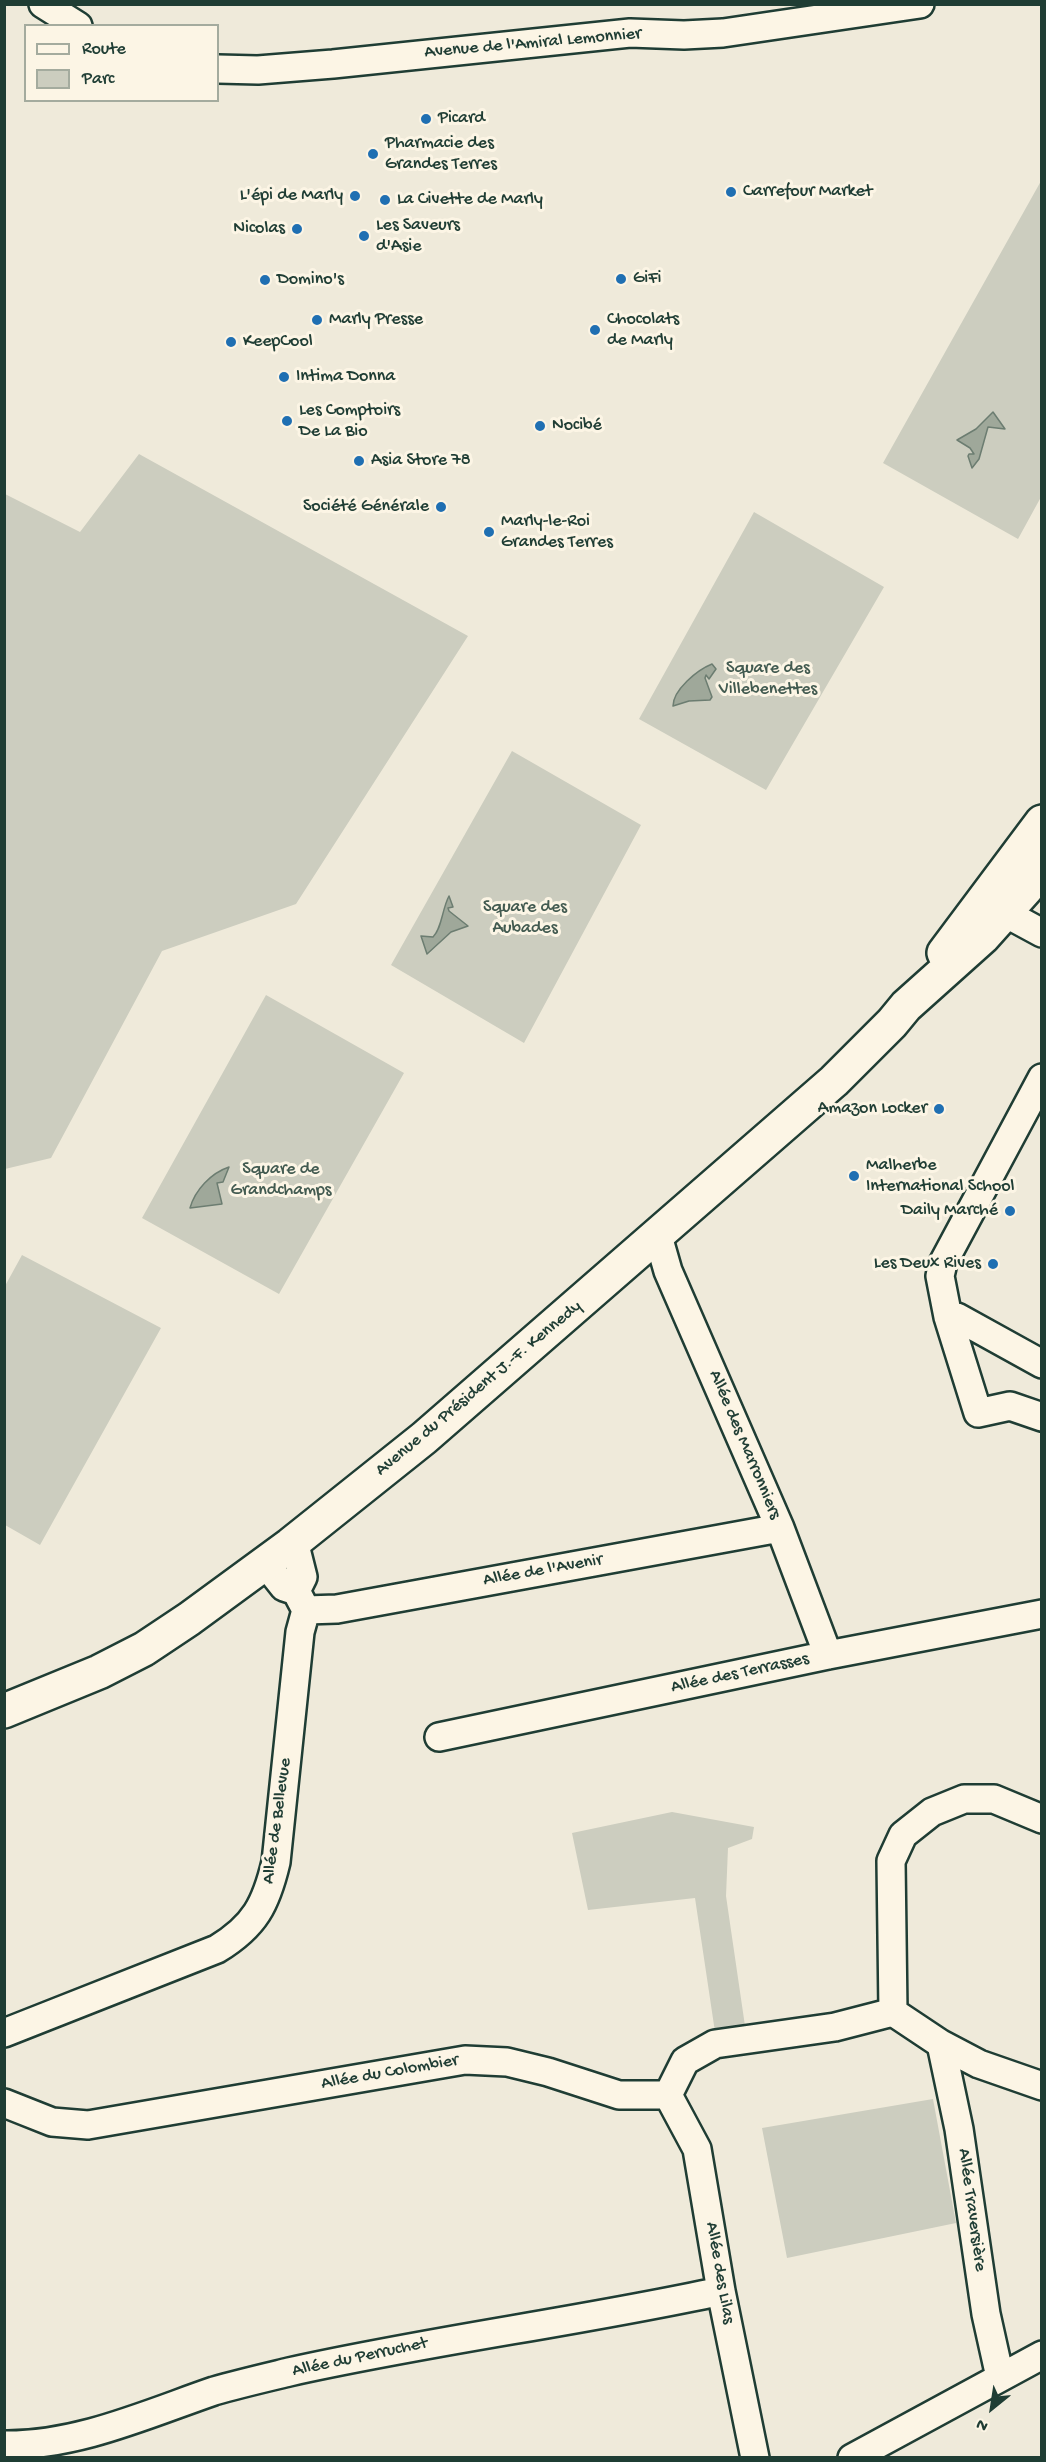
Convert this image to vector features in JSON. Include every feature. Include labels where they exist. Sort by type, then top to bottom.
[{"type":"main road","name":"Avenue du Président J.-F. Kennedy","points":[[908,1004],[1041,822]]},
{"type":"main road","name":"Avenue du Président J.-F. Kennedy","points":[[4,1711],[99,1672],[144,1649],[278,1554],[424,1438],[834,1081],[908,1004],[983,937],[1039,878]]},
{"type":"street","points":[[43,4],[75,24]]},
{"type":"street","name":"Avenue de l'Amiral Lemonnier","points":[[219,69],[258,70],[333,64],[630,33],[723,33],[851,9],[920,4]]},
{"type":"street","points":[[1039,878],[1023,874],[1012,874],[999,878],[997,894],[1005,913],[1041,933]]},
{"type":"street","points":[[1041,1078],[943,1263],[940,1276],[948,1317],[978,1413],[1010,1406],[1041,1417]]},
{"type":"street","name":"Allée des Marronniers","points":[[658,1236],[668,1271],[780,1528],[828,1655]]},
{"type":"street","points":[[948,1317],[957,1317],[1041,1364]]},
{"type":"street","name":"Allée de l'Avenir","points":[[301,1600],[337,1609],[780,1528]]},
{"type":"street","name":"Allée de Bellevue","points":[[4,2032],[217,1949],[237,1937],[256,1917],[269,1890],[276,1862],[300,1632],[303,1576],[297,1552],[278,1554]]},
{"type":"street","name":"Allée des Terrasses","points":[[439,1737],[828,1655],[1041,1614]]},
{"type":"street","points":[[893,2012],[891,1861],[903,1835],[932,1812],[964,1799],[994,1799],[1041,1819]]},
{"type":"street","points":[[668,2095],[686,2061],[714,2044],[835,2027],[893,2012],[941,2044],[979,2064],[1041,2086]]},
{"type":"street","name":"Allée Traversière","points":[[941,2044],[959,2129],[986,2314],[1000,2377]]},
{"type":"street","name":"Allée du Colombier","points":[[4,2103],[51,2122],[88,2125],[465,2060],[507,2062],[548,2072],[619,2095],[668,2095]]},
{"type":"street","name":"Allée des Lilas","points":[[668,2095],[697,2150],[721,2291],[755,2457]]},
{"type":"street","name":"Allée du Perruchet","points":[[4,2445],[46,2442],[89,2433],[217,2390],[288,2372],[465,2337],[676,2301],[721,2291]]},
{"type":"street","points":[[852,2457],[893,2437],[1041,2355]]},
{"type":"green space","points":[[1041,181],[1041,497],[1018,539],[883,463]]},
{"type":"green space","points":[[139,454],[468,636],[296,904],[162,951],[51,1158],[5,1169],[5,494],[80,532]]},
{"type":"green space","name":"Square des Villebenettes","points":[[754,512],[884,587],[766,790],[639,719]]},
{"type":"green space","name":"Square des Aubades","points":[[512,751],[641,825],[524,1043],[391,965]]},
{"type":"green space","name":"Square de Grandchamps","points":[[266,995],[404,1073],[279,1294],[142,1218]]},
{"type":"green space","points":[[22,1255],[161,1328],[40,1545],[5,1525],[5,1286]]},
{"type":"green space","points":[[672,1812],[754,1827],[752,1839],[728,1848],[726,1896],[745,2026],[715,2032],[695,1898],[588,1910],[572,1833]]},
{"type":"green space","points":[[933,2099],[956,2223],[787,2258],[762,2128]]},
{"type":"shaded area","points":[[993,412],[1005,429],[988,427],[979,459],[972,468],[968,456],[974,454],[970,448],[957,440],[976,429]]},
{"type":"shaded area","points":[[712,664],[716,669],[709,679],[706,675],[705,678],[712,697],[710,700],[689,701],[673,706],[681,687]]},
{"type":"shaded area","points":[[449,896],[453,907],[448,908],[449,911],[468,926],[451,932],[427,954],[421,936],[433,937],[436,933]]},
{"type":"shaded area","points":[[229,1167],[223,1182],[217,1183],[222,1204],[190,1208],[192,1201],[205,1183],[216,1173]]},
{"type":"place","name":"Picard","points":[[426,119]]},
{"type":"place","name":"Pharmacie des Grandes Terres","points":[[373,154]]},
{"type":"place","name":"Carrefour Market","points":[[731,192]]},
{"type":"place","name":"L'épi de Marly","points":[[355,196]]},
{"type":"place","name":"La Civette de Marly","points":[[385,200]]},
{"type":"place","name":"Nicolas","points":[[297,229]]},
{"type":"place","name":"Les Saveurs d'Asie","points":[[364,236]]},
{"type":"place","name":"GiFi","points":[[621,279]]},
{"type":"place","name":"Domino's","points":[[265,280]]},
{"type":"place","name":"Marly Presse","points":[[317,320]]},
{"type":"place","name":"Chocolats de Marly","points":[[595,330]]},
{"type":"place","name":"KeepCool","points":[[231,342]]},
{"type":"place","name":"Intima Donna","points":[[284,377]]},
{"type":"place","name":"Les Comptoirs De La Bio","points":[[287,421]]},
{"type":"place","name":"Nocibé","points":[[540,426]]},
{"type":"place","name":"Asia Store 78","points":[[359,461]]},
{"type":"place","name":"Société Générale","points":[[441,507]]},
{"type":"place","name":"Marly-le-Roi Grandes Terres","points":[[489,532]]},
{"type":"place","name":"Amazon Locker","points":[[939,1109]]},
{"type":"place","name":"Malherbe International School","points":[[854,1176]]},
{"type":"place","name":"Daily Marché","points":[[1010,1211]]},
{"type":"place","name":"Les Deux Rives","points":[[993,1264]]}]
